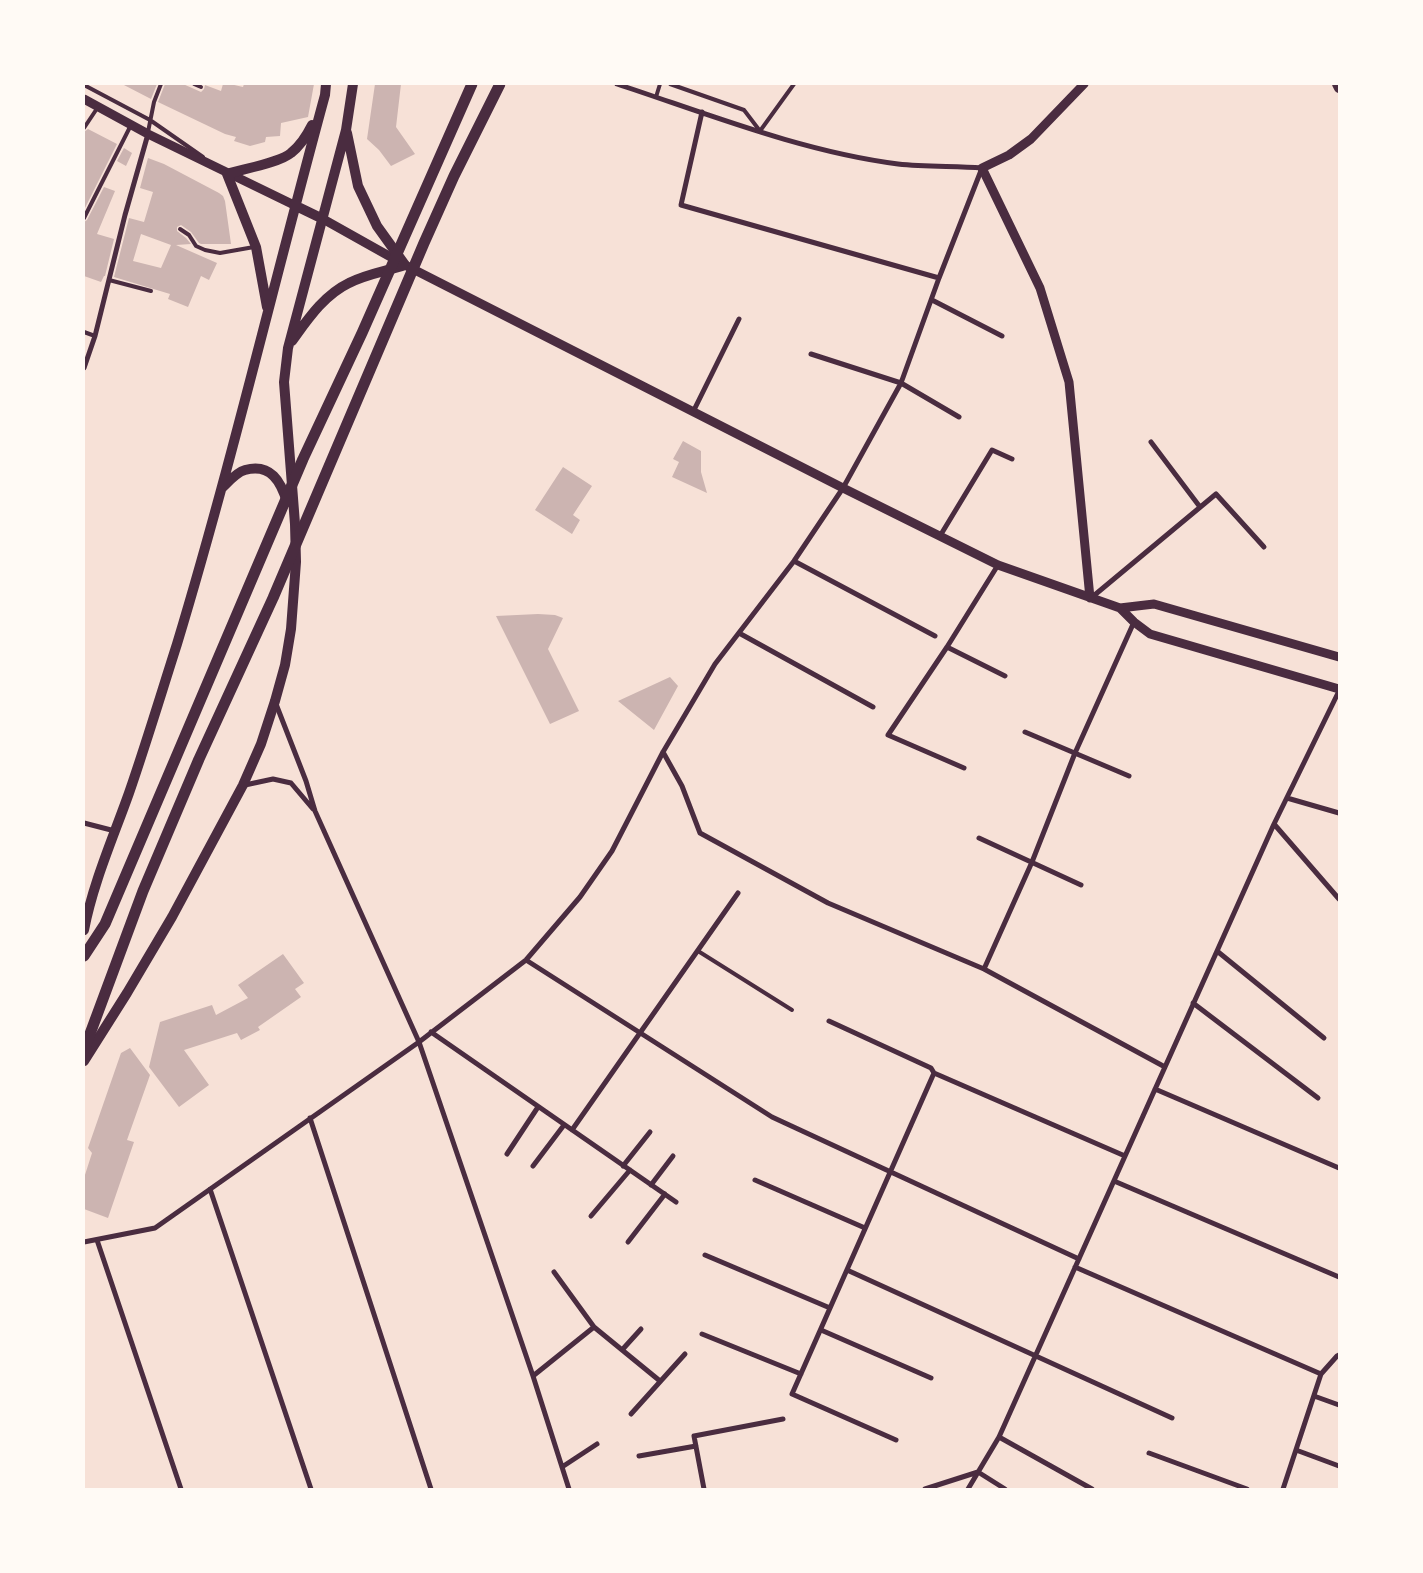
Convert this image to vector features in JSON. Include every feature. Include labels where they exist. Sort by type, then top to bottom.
[{"type":"main road","points":[[84,930],[88,907],[132,786],[177,643],[222,487],[326,84]]},
{"type":"main road","points":[[84,1061],[172,917],[244,785],[261,744],[285,665],[291,629],[296,562],[295,524],[284,382],[288,348],[346,130],[354,84]]},
{"type":"main road","points":[[84,956],[105,924],[303,459],[362,334],[472,84]]},
{"type":"main road","points":[[84,1050],[143,891],[199,759],[252,643],[424,243],[454,176],[500,84]]},
{"type":"main road","points":[[1336,84],[1339,88]]},
{"type":"main road","points":[[268,313],[256,247],[227,174],[268,163],[290,154],[305,138],[321,109]]},
{"type":"main road","points":[[288,348],[314,310],[340,288],[350,282],[405,265],[377,226],[358,186],[346,130]]},
{"type":"main road","points":[[294,205],[322,219]]},
{"type":"main road","points":[[222,487],[244,470],[258,469],[270,472],[282,485],[295,524]]},
{"type":"street","points":[[618,84],[627,85],[656,97],[831,152],[899,164],[982,168],[1009,155],[1031,139],[1084,84]]},
{"type":"street","points":[[84,99],[227,174],[294,205]]},
{"type":"street","points":[[702,112],[682,205],[939,278]]},
{"type":"street","points":[[84,368],[95,336],[148,134]]},
{"type":"street","points":[[84,1242],[155,1228],[419,1042],[526,960],[580,897],[612,850],[663,752],[715,664],[794,561],[843,488],[901,383],[982,168]]},
{"type":"street","points":[[982,168],[1040,288],[1069,382],[1090,598]]},
{"type":"street","points":[[322,219],[405,265],[998,565],[1120,608],[1154,604],[1339,657]]},
{"type":"street","points":[[932,300],[1002,336]]},
{"type":"street","points":[[693,412],[739,319]]},
{"type":"street","points":[[811,354],[901,383],[959,417]]},
{"type":"street","points":[[1151,442],[1200,507]]},
{"type":"street","points":[[940,536],[992,450],[1012,459]]},
{"type":"street","points":[[1090,598],[1216,494],[1264,547]]},
{"type":"street","points":[[794,561],[935,636]]},
{"type":"street","points":[[964,768],[888,735],[947,647],[998,565]]},
{"type":"street","points":[[968,1489],[999,1437],[1274,824],[1339,690],[1150,634],[1120,608]]},
{"type":"street","points":[[984,970],[1032,862],[1075,753],[1134,622]]},
{"type":"street","points":[[739,633],[873,707]]},
{"type":"street","points":[[947,647],[1004,676]]},
{"type":"street","points":[[275,701],[315,811],[419,1042],[533,1376],[569,1489]]},
{"type":"street","points":[[1025,732],[1129,776]]},
{"type":"street","points":[[663,752],[682,786],[700,833],[828,903],[984,970],[1165,1067]]},
{"type":"street","points":[[244,785],[273,779],[291,783],[315,811]]},
{"type":"street","points":[[1287,798],[1339,813]]},
{"type":"street","points":[[84,823],[116,831]]},
{"type":"street","points":[[1274,824],[1339,899]]},
{"type":"street","points":[[979,838],[1080,885]]},
{"type":"street","points":[[572,1130],[738,893]]},
{"type":"street","points":[[1217,951],[1324,1038]]},
{"type":"street","points":[[526,960],[772,1117],[1079,1259]]},
{"type":"street","points":[[1194,1003],[1318,1098]]},
{"type":"street","points":[[829,1021],[931,1068],[934,1073],[1125,1156]]},
{"type":"street","points":[[431,1032],[676,1202]]},
{"type":"street","points":[[896,1440],[792,1394],[934,1073]]},
{"type":"street","points":[[1155,1089],[1339,1168]]},
{"type":"street","points":[[507,1154],[538,1107]]},
{"type":"street","points":[[310,1118],[431,1489]]},
{"type":"street","points":[[533,1166],[564,1125]]},
{"type":"street","points":[[623,1166],[650,1132]]},
{"type":"street","points":[[651,1185],[673,1156]]},
{"type":"street","points":[[591,1216],[630,1170]]},
{"type":"street","points":[[755,1180],[865,1228]]},
{"type":"street","points":[[1114,1181],[1339,1277]]},
{"type":"street","points":[[210,1189],[311,1489]]},
{"type":"street","points":[[628,1242],[664,1194]]},
{"type":"street","points":[[98,1240],[181,1489]]},
{"type":"street","points":[[705,1255],[830,1308]]},
{"type":"street","points":[[1075,1267],[1321,1374]]},
{"type":"street","points":[[847,1270],[1172,1418]]},
{"type":"street","points":[[554,1272],[594,1327],[660,1381]]},
{"type":"street","points":[[533,1376],[594,1327]]},
{"type":"street","points":[[622,1350],[641,1329]]},
{"type":"street","points":[[821,1330],[931,1378]]},
{"type":"street","points":[[702,1334],[801,1374]]},
{"type":"street","points":[[631,1414],[685,1354]]},
{"type":"street","points":[[1283,1489],[1321,1374],[1339,1355]]},
{"type":"street","points":[[1314,1396],[1339,1405]]},
{"type":"street","points":[[704,1489],[694,1436],[783,1418]]},
{"type":"street","points":[[999,1437],[1092,1489]]},
{"type":"street","points":[[562,1467],[597,1444]]},
{"type":"street","points":[[639,1456],[696,1446]]},
{"type":"street","points":[[1296,1450],[1339,1466]]},
{"type":"street","points":[[1149,1453],[1247,1489]]},
{"type":"street","points":[[925,1489],[978,1472],[1005,1489]]},
{"type":"lane","points":[[148,134],[154,102],[161,84]]},
{"type":"lane","points":[[194,84],[201,87]]},
{"type":"lane","points":[[656,97],[660,84]]},
{"type":"lane","points":[[670,84],[744,110],[760,131],[794,84]]},
{"type":"lane","points":[[84,85],[150,120],[227,174]]},
{"type":"lane","points":[[84,128],[98,107]]},
{"type":"lane","points":[[84,218],[131,124]]},
{"type":"lane","points":[[180,229],[189,235],[196,246],[205,250],[220,253],[256,247]]},
{"type":"lane","points":[[109,280],[151,291]]},
{"type":"lane","points":[[84,332],[95,336]]},
{"type":"lane","points":[[698,951],[792,1010]]},
{"type":"building","points":[[122,84],[157,84],[151,99]]},
{"type":"building","points":[[165,84],[183,84],[201,92],[205,85],[221,91],[223,84],[243,87],[244,84],[314,84],[308,117],[281,123],[280,136],[266,137],[265,142],[250,146],[234,141],[236,137],[225,134],[158,102]]},
{"type":"building","points":[[375,84],[401,84],[396,127],[415,154],[391,166],[379,150],[367,139]]},
{"type":"building","points":[[88,129],[117,144],[84,210],[84,132]]},
{"type":"building","points":[[124,148],[132,153],[126,166],[117,161]]},
{"type":"building","points":[[148,158],[164,164],[223,196],[231,244],[201,244],[191,232],[181,225],[177,227],[177,231],[191,244],[176,245],[217,263],[209,280],[201,276],[188,307],[168,299],[170,294],[114,277],[129,218],[144,222],[153,192],[140,188]],"holes":[[[141,234],[171,245],[161,268],[133,261]]]},
{"type":"building","points":[[104,187],[115,191],[97,234],[114,239],[105,276],[101,282],[84,276],[84,222],[87,220]]},
{"type":"building","points":[[683,441],[701,451],[701,472],[707,493],[672,477],[679,462],[673,459]]},
{"type":"building","points":[[563,467],[592,486],[573,515],[580,520],[572,534],[535,510]]},
{"type":"building","points":[[555,615],[563,618],[548,649],[579,711],[550,724],[496,616]]},
{"type":"building","points":[[670,677],[678,686],[654,730],[618,701]]},
{"type":"building","points":[[283,954],[304,983],[295,989],[301,997],[258,1027],[260,1030],[241,1040],[237,1033],[184,1050],[209,1085],[179,1107],[149,1067],[160,1022],[212,1005],[216,1015],[248,998],[238,985]]},
{"type":"building","points":[[130,1048],[150,1075],[127,1140],[134,1142],[108,1218],[84,1209],[84,1178],[92,1153],[88,1148],[121,1053]]}]
